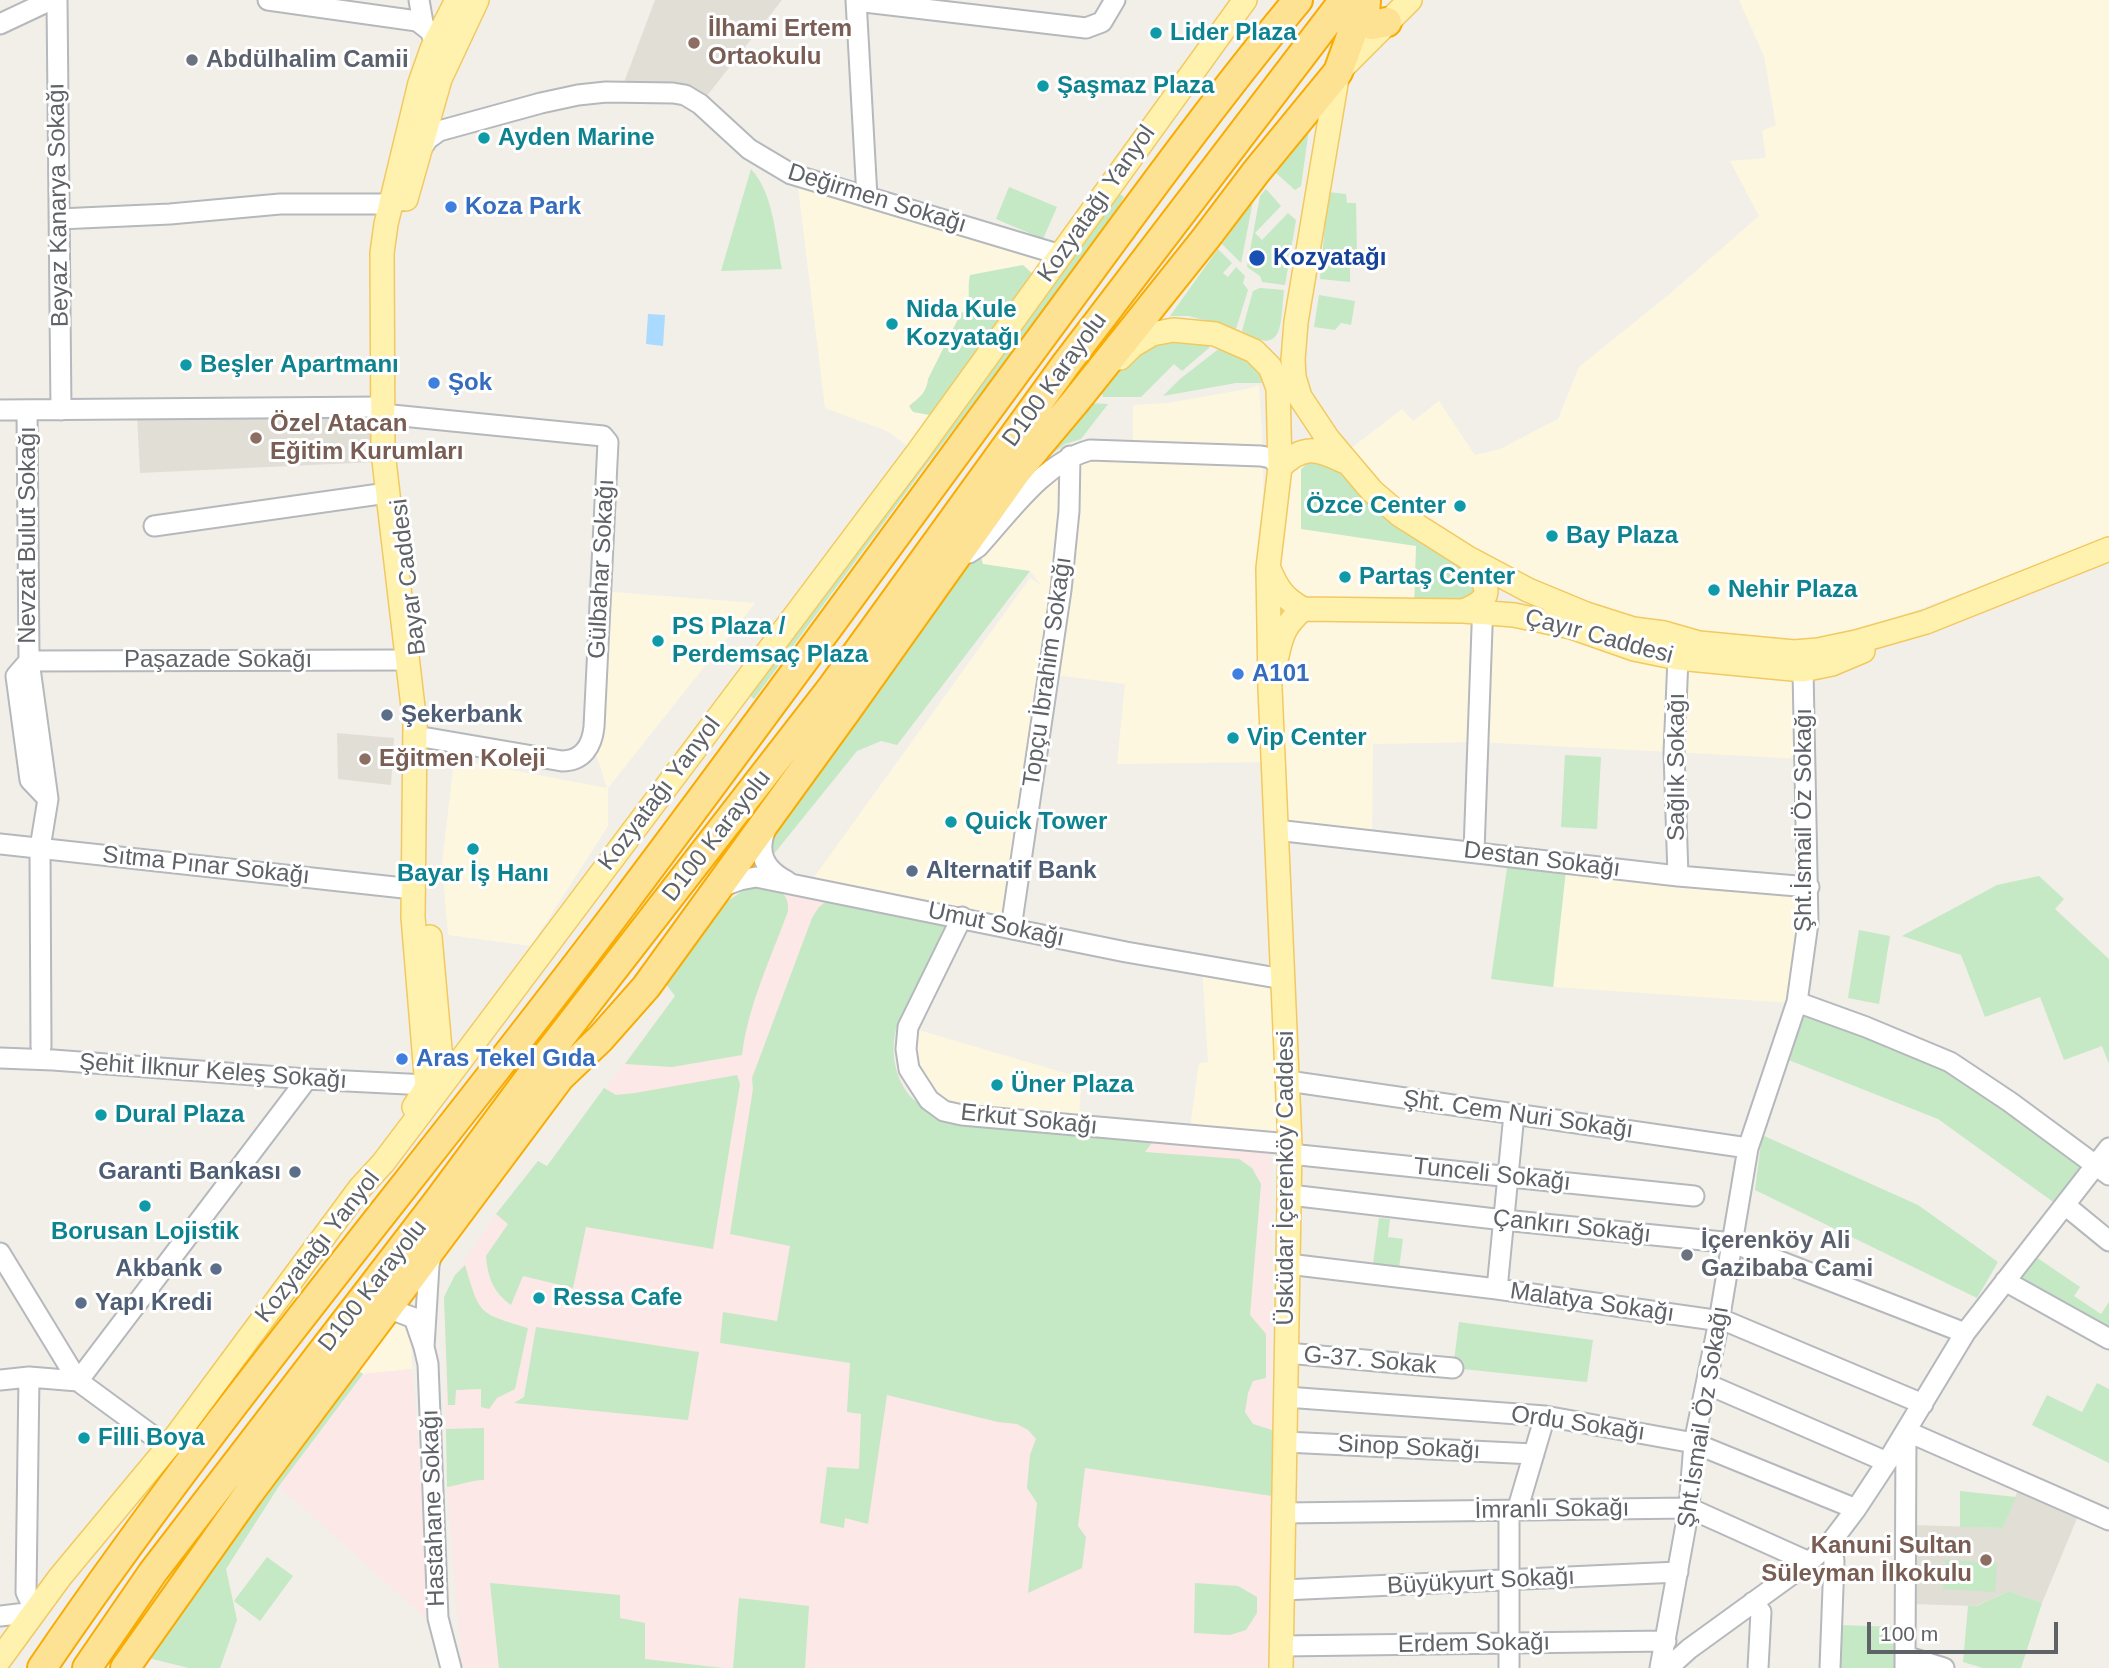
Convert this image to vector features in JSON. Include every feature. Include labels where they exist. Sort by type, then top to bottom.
[{"type":"highway","points":[[1261,45],[1292,0]]},
{"type":"highway","name":"D100 Karayolu","points":[[42,1668],[87,1602],[245,1388],[621,907],[1127,222],[1298,0]]},
{"type":"highway","name":"D100 Karayolu","points":[[87,1668],[153,1572],[427,1216],[536,1069],[833,686],[1066,364],[1344,0]]},
{"type":"highway","points":[[560,1077],[600,1039],[646,987],[1017,471],[1338,72],[1365,0]]},
{"type":"highway","points":[[1365,0],[1365,15],[1372,25],[1387,22]]},
{"type":"highway","points":[[125,1668],[249,1493],[560,1077],[596,1023],[740,829],[833,686]]},
{"type":"highway","points":[[106,1668],[190,1560],[249,1493]]},
{"type":"main road","name":"Bayar Caddesi","points":[[435,1084],[412,889],[415,738],[383,452],[392,263],[399,200],[429,32],[457,0]]},
{"type":"main road","name":"Bayar Caddesi","points":[[399,200],[421,149],[439,83],[477,0]]},
{"type":"main road","name":"Kozyatağı Yanyol","points":[[3,1655],[61,1577],[167,1447],[360,1188],[383,1163],[435,1084],[918,452],[1245,0]]},
{"type":"main road","points":[[1338,72],[1410,0]]},
{"type":"main road","name":"Çayır Caddesi","points":[[1338,72],[1296,322],[1294,377],[1300,397],[1346,462],[1372,491],[1400,515],[1468,558],[1528,590],[1586,614],[1633,629],[1664,633],[1699,643],[1794,652],[1818,650],[1926,622]]},
{"type":"main road","points":[[1075,402],[1132,346],[1152,334],[1173,330],[1214,334],[1254,351],[1271,351],[1284,344],[1296,322]]},
{"type":"main road","name":"Üsküdar İçerenköy Caddesi","points":[[1254,351],[1270,367],[1278,388],[1280,467],[1268,568],[1270,688],[1290,1149],[1282,1657]]},
{"type":"main road","name":"Bayar Caddesi","points":[[387,411],[428,738],[426,889],[435,1084]]},
{"type":"main road","points":[[1280,467],[1296,452],[1321,450],[1346,462]]},
{"type":"main road","name":"Çayır Caddesi","points":[[1303,609],[1476,608],[1562,625],[1634,649],[1678,658],[1803,670],[1832,664],[1898,637],[1926,622],[2109,549]]},
{"type":"main road","points":[[1468,558],[1486,586],[1476,608]]},
{"type":"main road","points":[[1268,568],[1287,599],[1303,609]]},
{"type":"main road","name":"Üsküdar İçerenköy Caddesi","points":[[1270,688],[1282,634],[1288,622],[1303,609]]},
{"type":"street","points":[[0,24],[51,0]]},
{"type":"street","name":"Beyaz Kanarya Sokağı","points":[[57,0],[61,410]]},
{"type":"street","points":[[268,0],[411,19],[429,32]]},
{"type":"street","points":[[419,0],[429,32],[439,83],[438,100],[448,116],[457,122],[468,122]]},
{"type":"street","points":[[867,197],[856,0],[1086,28],[1102,22],[1115,0]]},
{"type":"street","name":"Değirmen Sokağı","points":[[421,149],[435,133],[553,100],[586,94],[681,94],[704,107],[745,146],[782,170],[1061,255]]},
{"type":"street","points":[[59,219],[170,214],[280,204],[399,200]]},
{"type":"street","points":[[0,410],[387,411]]},
{"type":"street","name":"Nevzat Bulut Sokağı","points":[[27,410],[29,661],[48,799],[40,848],[41,1047]]},
{"type":"street","name":"Gülbahar Sokağı","points":[[387,411],[603,436],[608,443],[594,727],[588,747],[578,758],[562,761],[428,738]]},
{"type":"street","points":[[950,565],[978,547],[1038,482],[1070,456],[1090,450],[1261,456],[1271,458],[1280,467]]},
{"type":"street","name":"Topçu İbrahim Sokağı","points":[[1011,928],[1061,590],[1069,511],[1070,456]]},
{"type":"street","points":[[155,526],[387,493]]},
{"type":"street","points":[[1474,851],[1476,608]]},
{"type":"street","name":"Sağlık Sokağı","points":[[1678,658],[1674,753],[1678,876]]},
{"type":"street","name":"Paşazade Sokağı","points":[[29,661],[407,660]]},
{"type":"street","name":"Şht.İsmail Öz Sokağı","points":[[1660,1668],[1689,1508],[1694,1443],[1719,1321],[1748,1148],[1797,1002],[1808,923],[1809,887],[1803,670]]},
{"type":"street","points":[[776,807],[761,840],[761,854],[766,866],[775,876],[791,883]]},
{"type":"street","name":"Destan Sokağı","points":[[1276,830],[1678,876],[1809,887]]},
{"type":"street","name":"Sıtma Pınar Sokağı","points":[[0,844],[412,889]]},
{"type":"street","name":"Umut Sokağı","points":[[712,893],[723,885],[756,877],[1214,969],[1283,979]]},
{"type":"street","name":"Erkut Sokağı","points":[[962,918],[908,1027],[906,1049],[909,1069],[929,1100],[944,1111],[1290,1149]]},
{"type":"street","points":[[1797,1002],[1950,1062],[2103,1170]]},
{"type":"street","name":"Şehit İlknur Keleş Sokağı","points":[[0,1058],[407,1086],[435,1084]]},
{"type":"street","points":[[78,1381],[307,1079]]},
{"type":"street","name":"Şht. Cem Nuri Sokağı","points":[[1288,1082],[1748,1148]]},
{"type":"street","points":[[1497,1289],[1514,1114]]},
{"type":"street","points":[[1668,1668],[1689,1649],[1809,1562],[1831,1542],[1856,1510],[1887,1462],[1965,1333],[2065,1205],[2103,1170],[2109,1148]]},
{"type":"street","name":"Tunceli Sokağı","points":[[1290,1149],[1508,1177],[1694,1196]]},
{"type":"street","name":"Çankırı Sokağı","points":[[1290,1195],[1733,1243],[1965,1333]]},
{"type":"street","points":[[2065,1205],[2109,1241]]},
{"type":"street","name":"Hastahane Sokağı","points":[[424,1347],[429,1265],[436,1240]]},
{"type":"street","points":[[0,1253],[78,1381],[167,1447]]},
{"type":"street","name":"Malatya Sokağı","points":[[1288,1264],[1497,1289],[1728,1322],[1923,1404]]},
{"type":"street","points":[[2005,1281],[2109,1339]]},
{"type":"street","name":"Hastahane Sokağı","points":[[381,1314],[393,1310],[414,1318],[424,1347],[429,1378],[438,1618],[452,1668]]},
{"type":"street","name":"G-37. Sokak","points":[[1287,1353],[1453,1368]]},
{"type":"street","points":[[0,1380],[29,1377],[78,1381]]},
{"type":"street","points":[[0,1616],[35,1612],[26,1592],[29,1377]]},
{"type":"street","points":[[1707,1384],[1887,1462]]},
{"type":"street","name":"Ordu Sokağı","points":[[1286,1397],[1545,1416],[1694,1443],[1856,1510]]},
{"type":"street","points":[[1508,1668],[1513,1511],[1545,1416]]},
{"type":"street","points":[[1906,1431],[2109,1520]]},
{"type":"street","points":[[1906,1431],[1905,1662],[1944,1668]]},
{"type":"street","name":"Sinop Sokağı","points":[[1285,1442],[1534,1454]]},
{"type":"street","name":"İmranlı Sokağı","points":[[1284,1513],[1689,1508],[1809,1562]]},
{"type":"street","points":[[1830,1668],[1834,1561],[1831,1542]]},
{"type":"street","name":"Büyükyurt Sokağı","points":[[1283,1590],[1678,1573]]},
{"type":"street","points":[[1753,1602],[1761,1612],[1758,1668]]},
{"type":"street","points":[[0,1625],[6,1631],[8,1639],[3,1655]]},
{"type":"street","name":"Erdem Sokağı","points":[[1282,1657],[1509,1644],[1666,1641]]},
{"type":"shaded area","name":"İlhami Ertem Ortaokulu","points":[[655,0],[782,0],[699,106],[623,85]]},
{"type":"shaded area","points":[[1739,0],[2109,0],[2109,537],[1894,619],[1794,652],[1664,633],[1470,559],[1483,600],[1801,675],[1805,759],[1478,742],[1373,744],[1372,840],[1276,830],[1270,688],[1303,609],[1268,568],[1280,467],[1350,449],[1402,409],[1413,421],[1439,401],[1475,455],[1500,449],[1558,419],[1579,367],[1666,297],[1759,216],[1730,161],[1766,158],[1762,131],[1776,125],[1764,56]]},
{"type":"shaded area","points":[[797,179],[1045,251],[1035,279],[909,447],[887,431],[825,408]]},
{"type":"shaded area","points":[[1259,385],[1263,450],[1133,445],[1133,405],[1168,403]]},
{"type":"shaded area","name":"Özel Atacan Eğitim Kurumları","points":[[374,410],[376,462],[140,473],[137,414]]},
{"type":"shaded area","points":[[1070,456],[1006,920],[807,887],[1030,578],[1042,586],[1030,571],[983,564],[978,547]]},
{"type":"shaded area","points":[[1079,459],[1263,462],[1266,762],[1117,764],[1125,684],[1056,675]]},
{"type":"shaded area","points":[[613,592],[755,603],[608,788],[608,826],[531,946],[448,935],[442,865],[454,759],[607,788],[596,754]]},
{"type":"shaded area","name":"Eğitmen Koleji","points":[[337,733],[394,738],[391,785],[338,779]]},
{"type":"shaded area","points":[[1566,870],[1816,883],[1791,1003],[1554,987]]},
{"type":"shaded area","points":[[764,885],[828,900],[897,1026],[892,1041],[895,1067],[909,1095],[936,1116],[1271,1152],[1272,1496],[1267,1668],[462,1668],[447,1487],[444,1297],[455,1275],[497,1213],[538,1161],[547,1166],[675,996],[726,902],[746,889]]},
{"type":"shaded area","points":[[1202,966],[1283,979],[1290,1144],[1189,1135],[1199,1063],[1208,1062]]},
{"type":"shaded area","points":[[908,1027],[1082,1078],[1078,1125],[962,1115],[919,1087]]},
{"type":"shaded area","points":[[385,1318],[410,1322],[412,1369],[363,1374],[350,1365]]},
{"type":"shaded area","points":[[412,1369],[433,1625],[279,1486],[363,1374]]},
{"type":"shaded area","name":"Kanuni Sultan Süleyman İlkokulu","points":[[2018,1490],[2078,1516],[2042,1603],[2009,1591],[1975,1606],[1911,1604],[1914,1525],[2003,1528]]},
{"type":"green space","points":[[1309,129],[1301,186],[1295,190],[1276,173]]},
{"type":"green space","points":[[751,169],[759,179],[769,203],[782,269],[721,271]]},
{"type":"green space","points":[[1009,187],[1057,207],[1043,239],[996,219]]},
{"type":"green space","points":[[1266,189],[1281,206],[1255,233],[1262,240],[1288,213],[1296,220],[1285,285],[1262,282],[1260,276],[1247,267],[1260,196]]},
{"type":"green space","points":[[1115,190],[1124,197],[1105,230],[927,464],[754,699],[749,695]]},
{"type":"green space","points":[[1328,192],[1346,194],[1347,203],[1356,203],[1357,255],[1350,255],[1350,282],[1320,279]]},
{"type":"green space","points":[[1253,201],[1241,263],[1222,244]]},
{"type":"green space","points":[[1218,249],[1232,263],[1223,273],[1228,277],[1236,267],[1245,276],[1243,283],[1248,290],[1236,329],[1189,316],[1170,316]]},
{"type":"green space","points":[[1023,265],[1034,275],[935,416],[913,412],[909,406],[924,391],[967,305],[970,275]]},
{"type":"green space","points":[[1260,288],[1284,290],[1278,333],[1273,339],[1266,341],[1242,331],[1253,291]]},
{"type":"green space","points":[[1319,295],[1355,301],[1351,325],[1341,323],[1335,330],[1314,327]]},
{"type":"green space","points":[[1172,338],[1208,343],[1209,348],[1182,371],[1174,364],[1141,397],[1103,397],[1101,390],[1141,350]]},
{"type":"green space","points":[[1221,347],[1252,364],[1262,383],[1236,383],[1163,396],[1180,379]]},
{"type":"green space","points":[[1089,403],[1108,404],[1081,439],[1065,444],[1052,454],[1047,449]]},
{"type":"green space","points":[[1314,458],[1339,470],[1370,505],[1396,526],[1457,560],[1469,575],[1478,595],[1470,601],[1414,606],[1416,546],[1301,529],[1301,469]]},
{"type":"green space","points":[[978,547],[983,564],[1030,571],[897,745],[881,741],[857,751],[769,860],[776,807]]},
{"type":"green space","points":[[1565,755],[1601,757],[1597,829],[1561,827]]},
{"type":"green space","points":[[1508,861],[1566,870],[1553,987],[1491,979]]},
{"type":"green space","points":[[2039,876],[2064,899],[2055,909],[2109,959],[2109,1064],[2102,1046],[2064,1060],[2040,997],[1985,1017],[1961,955],[1902,936],[1997,885]]},
{"type":"green space","points":[[764,885],[785,896],[788,911],[749,1018],[742,1055],[672,1067],[625,1064],[675,996],[665,983],[726,902],[746,889]]},
{"type":"green space","points":[[828,900],[952,922],[897,1026],[894,1044],[897,1071],[904,1088],[915,1101],[936,1116],[1154,1140],[1145,1152],[1239,1159],[1252,1168],[1261,1184],[1250,1315],[1266,1334],[1266,1378],[1253,1381],[1245,1412],[1253,1424],[1272,1430],[1272,1496],[1085,1468],[1078,1526],[1086,1537],[1082,1568],[1028,1593],[1037,1503],[1027,1488],[1030,1455],[1036,1439],[1028,1430],[1017,1424],[998,1422],[887,1395],[868,1524],[845,1518],[844,1528],[820,1523],[827,1467],[859,1469],[861,1414],[847,1412],[850,1363],[720,1343],[723,1312],[777,1321],[790,1246],[730,1234],[753,1089],[752,1078],[812,918]]},
{"type":"green space","points":[[1859,930],[1890,936],[1879,1004],[1848,998]]},
{"type":"green space","points":[[1799,1008],[1947,1066],[2087,1167],[2056,1204],[1938,1119],[1786,1059]]},
{"type":"green space","points":[[737,1075],[740,1084],[713,1249],[586,1227],[573,1288],[523,1276],[511,1305],[500,1295],[490,1278],[486,1256],[508,1224],[496,1214],[538,1161],[547,1166],[604,1088],[616,1095]]},
{"type":"green space","points":[[1762,1135],[1918,1205],[1998,1262],[1977,1298],[1755,1190]]},
{"type":"green space","points":[[1379,1218],[1390,1219],[1388,1237],[1403,1239],[1399,1268],[1373,1264]]},
{"type":"green space","points":[[2036,1257],[2080,1287],[2074,1296],[2101,1314],[2109,1302],[2109,1342],[2007,1288]]},
{"type":"green space","points":[[465,1265],[474,1294],[483,1310],[499,1319],[528,1328],[515,1389],[497,1398],[489,1409],[481,1407],[481,1389],[456,1390],[455,1405],[448,1405],[444,1297],[455,1275]]},
{"type":"green space","points":[[1459,1322],[1593,1340],[1587,1382],[1453,1368]]},
{"type":"green space","points":[[536,1327],[699,1352],[688,1420],[514,1403],[524,1397]]},
{"type":"green space","points":[[350,1365],[363,1374],[279,1486],[226,1569],[237,1620],[220,1668],[189,1668],[140,1656]]},
{"type":"green space","points":[[2097,1383],[2109,1389],[2109,1463],[2032,1425],[2047,1395],[2082,1412]]},
{"type":"green space","points":[[484,1428],[484,1480],[447,1487],[446,1429]]},
{"type":"green space","points":[[1960,1491],[2016,1497],[2003,1528],[1960,1527]]},
{"type":"green space","points":[[267,1557],[293,1576],[260,1621],[234,1601]]},
{"type":"green space","points":[[1945,1560],[1997,1563],[1995,1592],[1943,1589]]},
{"type":"green space","points":[[490,1583],[620,1595],[620,1618],[645,1623],[645,1659],[723,1668],[499,1668]]},
{"type":"green space","points":[[1195,1583],[1238,1586],[1257,1597],[1257,1613],[1246,1630],[1230,1635],[1194,1633]]},
{"type":"green space","points":[[2009,1591],[2042,1603],[2021,1668],[1983,1668],[1963,1662],[1968,1606],[1976,1606]]},
{"type":"green space","points":[[739,1598],[809,1606],[805,1668],[733,1668]]},
{"type":"green space","points":[[1840,1625],[1897,1627],[1896,1668],[1839,1668]]},
{"type":"water","points":[[648,314],[665,315],[663,346],[646,344]]},
{"type":"place","name":"Lider Plaza","points":[[1156,33]]},
{"type":"place","name":"İlhami Ertem Ortaokulu","points":[[694,43]]},
{"type":"place","name":"Abdülhalim Camii","points":[[192,60]]},
{"type":"place","name":"Şaşmaz Plaza","points":[[1043,86]]},
{"type":"place","name":"Ayden Marine","points":[[484,138]]},
{"type":"place","name":"Koza Park","points":[[451,207]]},
{"type":"place","name":"Kozyatağı","points":[[1257,258]]},
{"type":"place","name":"Nida Kule Kozyatağı","points":[[892,324]]},
{"type":"place","name":"Beşler Apartmanı","points":[[186,365]]},
{"type":"place","name":"Şok","points":[[434,383]]},
{"type":"place","name":"Özel Atacan Eğitim Kurumları","points":[[256,438]]},
{"type":"place","name":"Özce Center","points":[[1460,506]]},
{"type":"place","name":"Bay Plaza","points":[[1552,536]]},
{"type":"place","name":"Partaş Center","points":[[1345,577]]},
{"type":"place","name":"Nehir Plaza","points":[[1714,590]]},
{"type":"place","name":"PS Plaza / Perdemsaç Plaza","points":[[658,641]]},
{"type":"place","name":"A101","points":[[1238,674]]},
{"type":"place","name":"Şekerbank","points":[[387,715]]},
{"type":"place","name":"Vip Center","points":[[1233,738]]},
{"type":"place","name":"Eğitmen Koleji","points":[[365,759]]},
{"type":"place","name":"Quick Tower","points":[[951,822]]},
{"type":"place","name":"Bayar İş Hanı","points":[[473,849]]},
{"type":"place","name":"Alternatif Bank","points":[[912,871]]},
{"type":"place","name":"Aras Tekel Gıda","points":[[402,1059]]},
{"type":"place","name":"Üner Plaza","points":[[997,1085]]},
{"type":"place","name":"Dural Plaza","points":[[101,1115]]},
{"type":"place","name":"Garanti Bankası","points":[[295,1172]]},
{"type":"place","name":"Borusan Lojistik","points":[[145,1206]]},
{"type":"place","name":"İçerenköy Ali Gazibaba Cami","points":[[1687,1255]]},
{"type":"place","name":"Akbank","points":[[216,1269]]},
{"type":"place","name":"Ressa Cafe","points":[[539,1298]]},
{"type":"place","name":"Yapı Kredi","points":[[81,1303]]},
{"type":"place","name":"Filli Boya","points":[[84,1438]]},
{"type":"place","name":"Kanuni Sultan Süleyman İlkokulu","points":[[1986,1560]]}]
